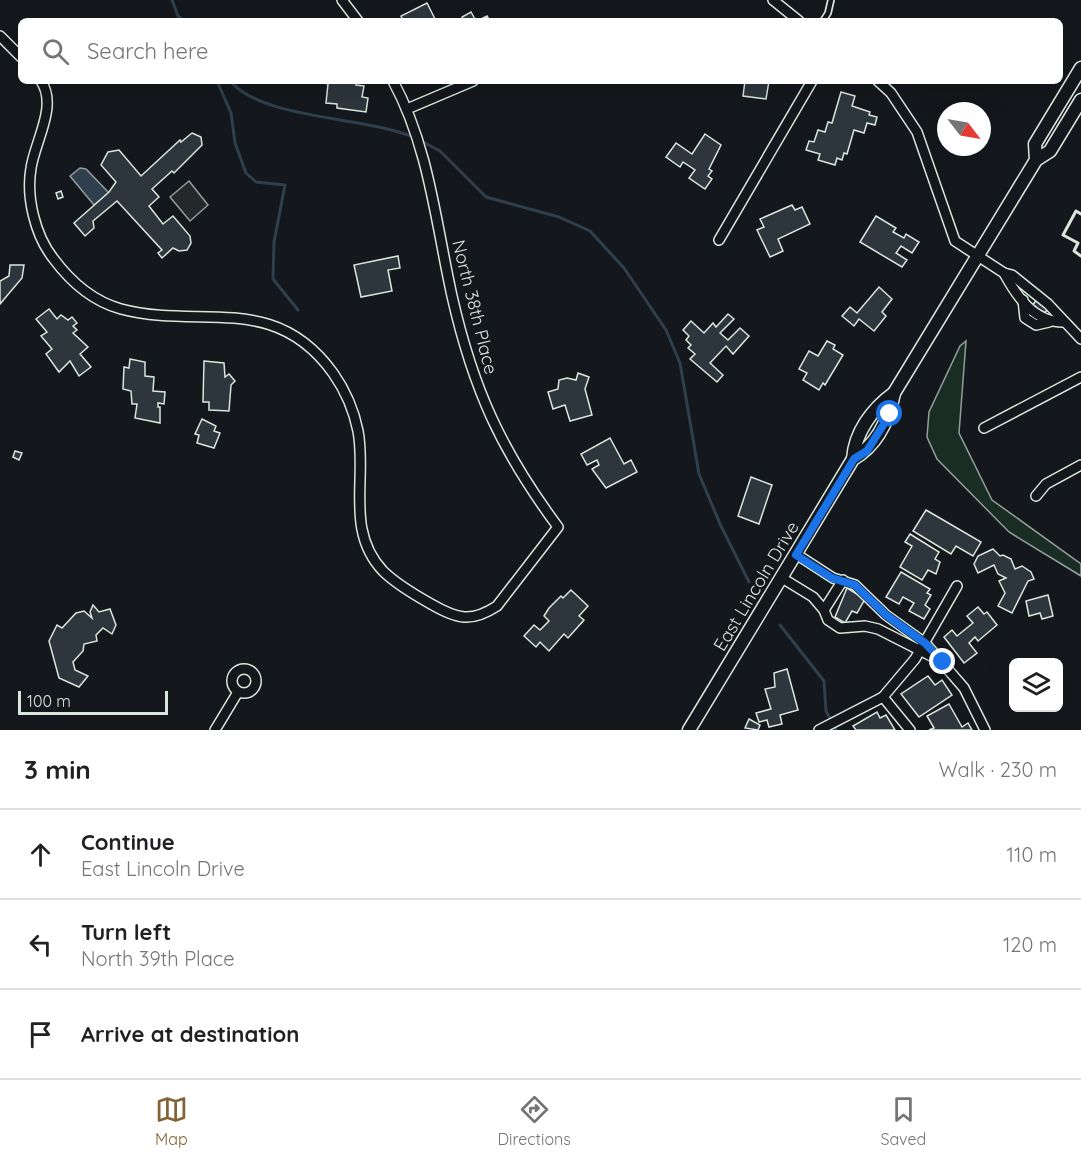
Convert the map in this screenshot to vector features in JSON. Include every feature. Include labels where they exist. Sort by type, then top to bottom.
[{"type":"main road","name":"East Lincoln Drive","points":[[1036,160],[1035,144],[1081,68]]},
{"type":"main road","name":"East Lincoln Drive","points":[[689,730],[854,459],[854,442],[877,405],[894,393],[1036,160],[1050,152],[1081,100]]},
{"type":"street","points":[[342,0],[356,18]]},
{"type":"street","points":[[773,0],[795,18]]},
{"type":"street","points":[[0,36],[18,54]]},
{"type":"street","name":"North 38th Place","points":[[42,84],[48,99],[47,110],[33,159],[29,189],[39,232],[52,258],[84,291],[101,302],[120,309],[147,314],[249,318],[284,331],[313,350],[333,374],[351,406],[358,432],[359,514],[370,554],[383,571],[451,615],[470,618],[483,615],[497,606],[558,527],[526,483],[480,394],[453,298],[417,134],[395,84]]},
{"type":"street","points":[[407,108],[466,84]]},
{"type":"street","points":[[719,240],[810,84]]},
{"type":"street","points":[[881,84],[891,93],[917,132],[956,241],[999,270],[1012,274],[1048,304],[1081,339]]},
{"type":"street","points":[[999,270],[1023,300],[1025,318],[1036,325],[1063,322]]},
{"type":"street","points":[[984,428],[1081,377]]},
{"type":"street","points":[[1036,496],[1046,484],[1081,465]]},
{"type":"street","points":[[796,555],[832,578],[855,585],[922,647],[943,662],[964,688],[985,730]]},
{"type":"street","points":[[782,578],[813,597],[824,610],[828,620],[840,628],[865,626],[878,629],[922,647]]},
{"type":"street","points":[[824,610],[843,580]]},
{"type":"street","points":[[820,730],[849,717],[883,697],[922,647],[957,586]]},
{"type":"street","points":[[215,730],[238,692]]},
{"type":"street","points":[[883,697],[910,730]]},
{"type":"lane","points":[[825,18],[831,0]]},
{"type":"green space","points":[[966,341],[959,433],[992,500],[1081,564],[1081,576],[1009,532],[937,459],[927,437],[929,412],[960,346]]},
{"type":"shaded area","points":[[189,181],[208,205],[190,221],[170,197]]},
{"type":"water","points":[[80,168],[86,169],[109,193],[94,205],[70,176]]},
{"type":"building","points":[[427,3],[434,18],[402,18],[401,16]]},
{"type":"building","points":[[471,12],[474,18],[462,18]]},
{"type":"building","points":[[328,84],[364,86],[362,97],[368,98],[366,112],[337,108],[337,104],[326,103]]},
{"type":"building","points":[[745,84],[768,84],[766,99],[743,96]]},
{"type":"building","points":[[841,92],[855,96],[852,106],[877,117],[875,125],[867,123],[864,133],[854,130],[847,154],[844,153],[842,160],[837,158],[835,165],[818,160],[820,154],[806,150],[809,141],[814,142],[818,130],[825,132],[828,122],[832,123]]},
{"type":"building","points":[[192,133],[201,137],[202,145],[174,173],[172,171],[152,189],[159,197],[149,206],[163,224],[173,216],[190,236],[191,243],[187,250],[179,251],[173,248],[162,258],[158,253],[162,250],[117,201],[93,221],[94,228],[85,236],[74,223],[109,192],[116,182],[101,165],[108,152],[119,150],[141,176],[180,140],[181,142]]},
{"type":"building","points":[[705,134],[721,145],[709,169],[712,171],[708,176],[712,179],[705,189],[689,178],[695,170],[683,162],[680,167],[666,157],[676,143],[692,154]]},
{"type":"building","points":[[61,191],[63,197],[58,199],[56,193]]},
{"type":"building","points":[[792,205],[795,210],[802,207],[810,224],[778,239],[783,251],[770,257],[757,230],[764,227],[760,219]]},
{"type":"building","points":[[876,216],[896,228],[893,232],[904,238],[906,234],[919,242],[912,253],[901,246],[896,253],[907,260],[902,267],[860,242]]},
{"type":"building","points":[[398,256],[400,268],[388,270],[392,291],[361,297],[354,265]]},
{"type":"building","points":[[10,265],[24,265],[22,278],[0,304],[0,281],[9,276]]},
{"type":"building","points":[[879,287],[892,299],[882,312],[886,316],[874,331],[859,319],[854,326],[842,316],[850,307],[857,313]]},
{"type":"building","points":[[1036,301],[1046,306],[1047,310],[1037,322],[1026,312]]},
{"type":"building","points":[[49,309],[57,319],[61,315],[68,320],[72,317],[77,323],[73,326],[77,330],[73,333],[88,347],[80,354],[91,367],[79,376],[70,361],[59,372],[46,354],[52,349],[41,336],[47,332],[36,319]]},
{"type":"building","points":[[728,314],[734,319],[720,333],[728,340],[740,328],[749,336],[733,354],[726,346],[710,363],[723,375],[717,382],[690,359],[695,354],[688,348],[691,345],[686,340],[689,336],[683,330],[691,321],[704,333],[713,323],[716,327]]},
{"type":"building","points":[[827,341],[835,345],[833,349],[843,355],[825,385],[823,383],[819,390],[803,380],[807,373],[799,369],[809,351],[818,356]]},
{"type":"building","points":[[130,359],[145,362],[145,376],[154,377],[153,391],[165,392],[164,404],[158,403],[160,423],[135,418],[137,404],[132,404],[131,391],[123,389],[124,367],[129,368]]},
{"type":"building","points":[[204,361],[224,363],[225,377],[229,374],[235,381],[231,385],[229,411],[209,410],[209,402],[203,402]]},
{"type":"building","points":[[578,373],[589,377],[585,389],[592,415],[570,421],[565,405],[553,409],[548,392],[558,389],[559,380],[567,378],[576,380]]},
{"type":"building","points":[[202,419],[216,426],[214,431],[220,433],[214,448],[197,443],[199,435],[195,434]]},
{"type":"building","points":[[610,438],[624,464],[631,460],[637,472],[606,488],[592,469],[599,465],[597,460],[587,465],[581,454]]},
{"type":"building","points":[[15,451],[22,453],[19,460],[13,457]]},
{"type":"building","points":[[751,477],[772,485],[759,524],[738,516]]},
{"type":"building","points":[[926,510],[981,542],[973,556],[956,546],[951,554],[913,531]]},
{"type":"building","points":[[910,534],[939,552],[935,559],[940,562],[936,574],[928,570],[922,580],[900,567],[912,546],[905,542]]},
{"type":"building","points":[[993,549],[1000,556],[1011,559],[1015,569],[1022,566],[1031,572],[1034,579],[1028,581],[1012,613],[998,606],[1005,593],[999,581],[1006,578],[998,574],[994,565],[978,573],[974,564],[978,556]]},
{"type":"building","points":[[901,572],[930,589],[927,593],[931,595],[925,605],[930,609],[924,619],[909,611],[914,603],[903,597],[899,604],[886,597]]},
{"type":"building","points":[[847,588],[865,599],[857,613],[852,611],[845,623],[835,617]]},
{"type":"building","points":[[571,590],[588,606],[579,616],[584,620],[568,638],[564,634],[549,651],[540,642],[536,647],[524,636],[534,625],[540,630],[549,621],[544,616],[549,608]]},
{"type":"building","points":[[1048,595],[1053,616],[1042,619],[1040,613],[1029,616],[1026,601]]},
{"type":"building","points":[[93,605],[99,612],[110,609],[116,625],[112,634],[103,628],[96,635],[97,641],[84,644],[83,651],[73,662],[75,670],[88,676],[79,687],[59,678],[49,641],[57,625],[62,628],[76,613],[84,611],[92,618],[90,612]]},
{"type":"building","points":[[978,607],[984,614],[987,612],[997,625],[978,641],[975,637],[969,643],[977,653],[964,663],[944,637],[952,630],[957,636],[973,623],[967,616]]},
{"type":"building","points":[[787,669],[798,710],[780,715],[782,724],[769,727],[767,720],[759,722],[756,713],[771,709],[765,689],[775,687],[774,673]]},
{"type":"building","points":[[928,676],[935,685],[942,680],[952,695],[919,717],[901,694]]},
{"type":"building","points":[[949,704],[962,727],[968,723],[972,730],[929,730],[934,728],[927,716]]},
{"type":"building","points":[[877,712],[880,718],[886,715],[895,730],[856,730],[853,726]]},
{"type":"building","points":[[749,719],[760,725],[758,730],[745,728]]},
{"type":"waterway","points":[[172,0],[180,18]]},
{"type":"waterway","points":[[218,84],[231,113],[235,143],[246,173],[256,182],[285,185],[274,242],[273,279],[298,310]]},
{"type":"waterway","points":[[233,84],[245,94],[266,103],[317,116],[370,125],[415,138]]},
{"type":"waterway","points":[[421,141],[440,151],[486,197],[559,217],[590,231],[624,268],[666,330],[680,363],[699,474],[721,526],[749,582]]},
{"type":"waterway","points":[[780,625],[824,681],[826,711],[836,730]]},
{"type":"wall","points":[[1081,214],[1076,211],[1063,235],[1078,243],[1074,251],[1081,256]]},
{"type":"route","points":[[890,414],[867,451],[854,459],[796,555],[832,578],[855,585],[886,615],[925,643],[943,662]]}]
